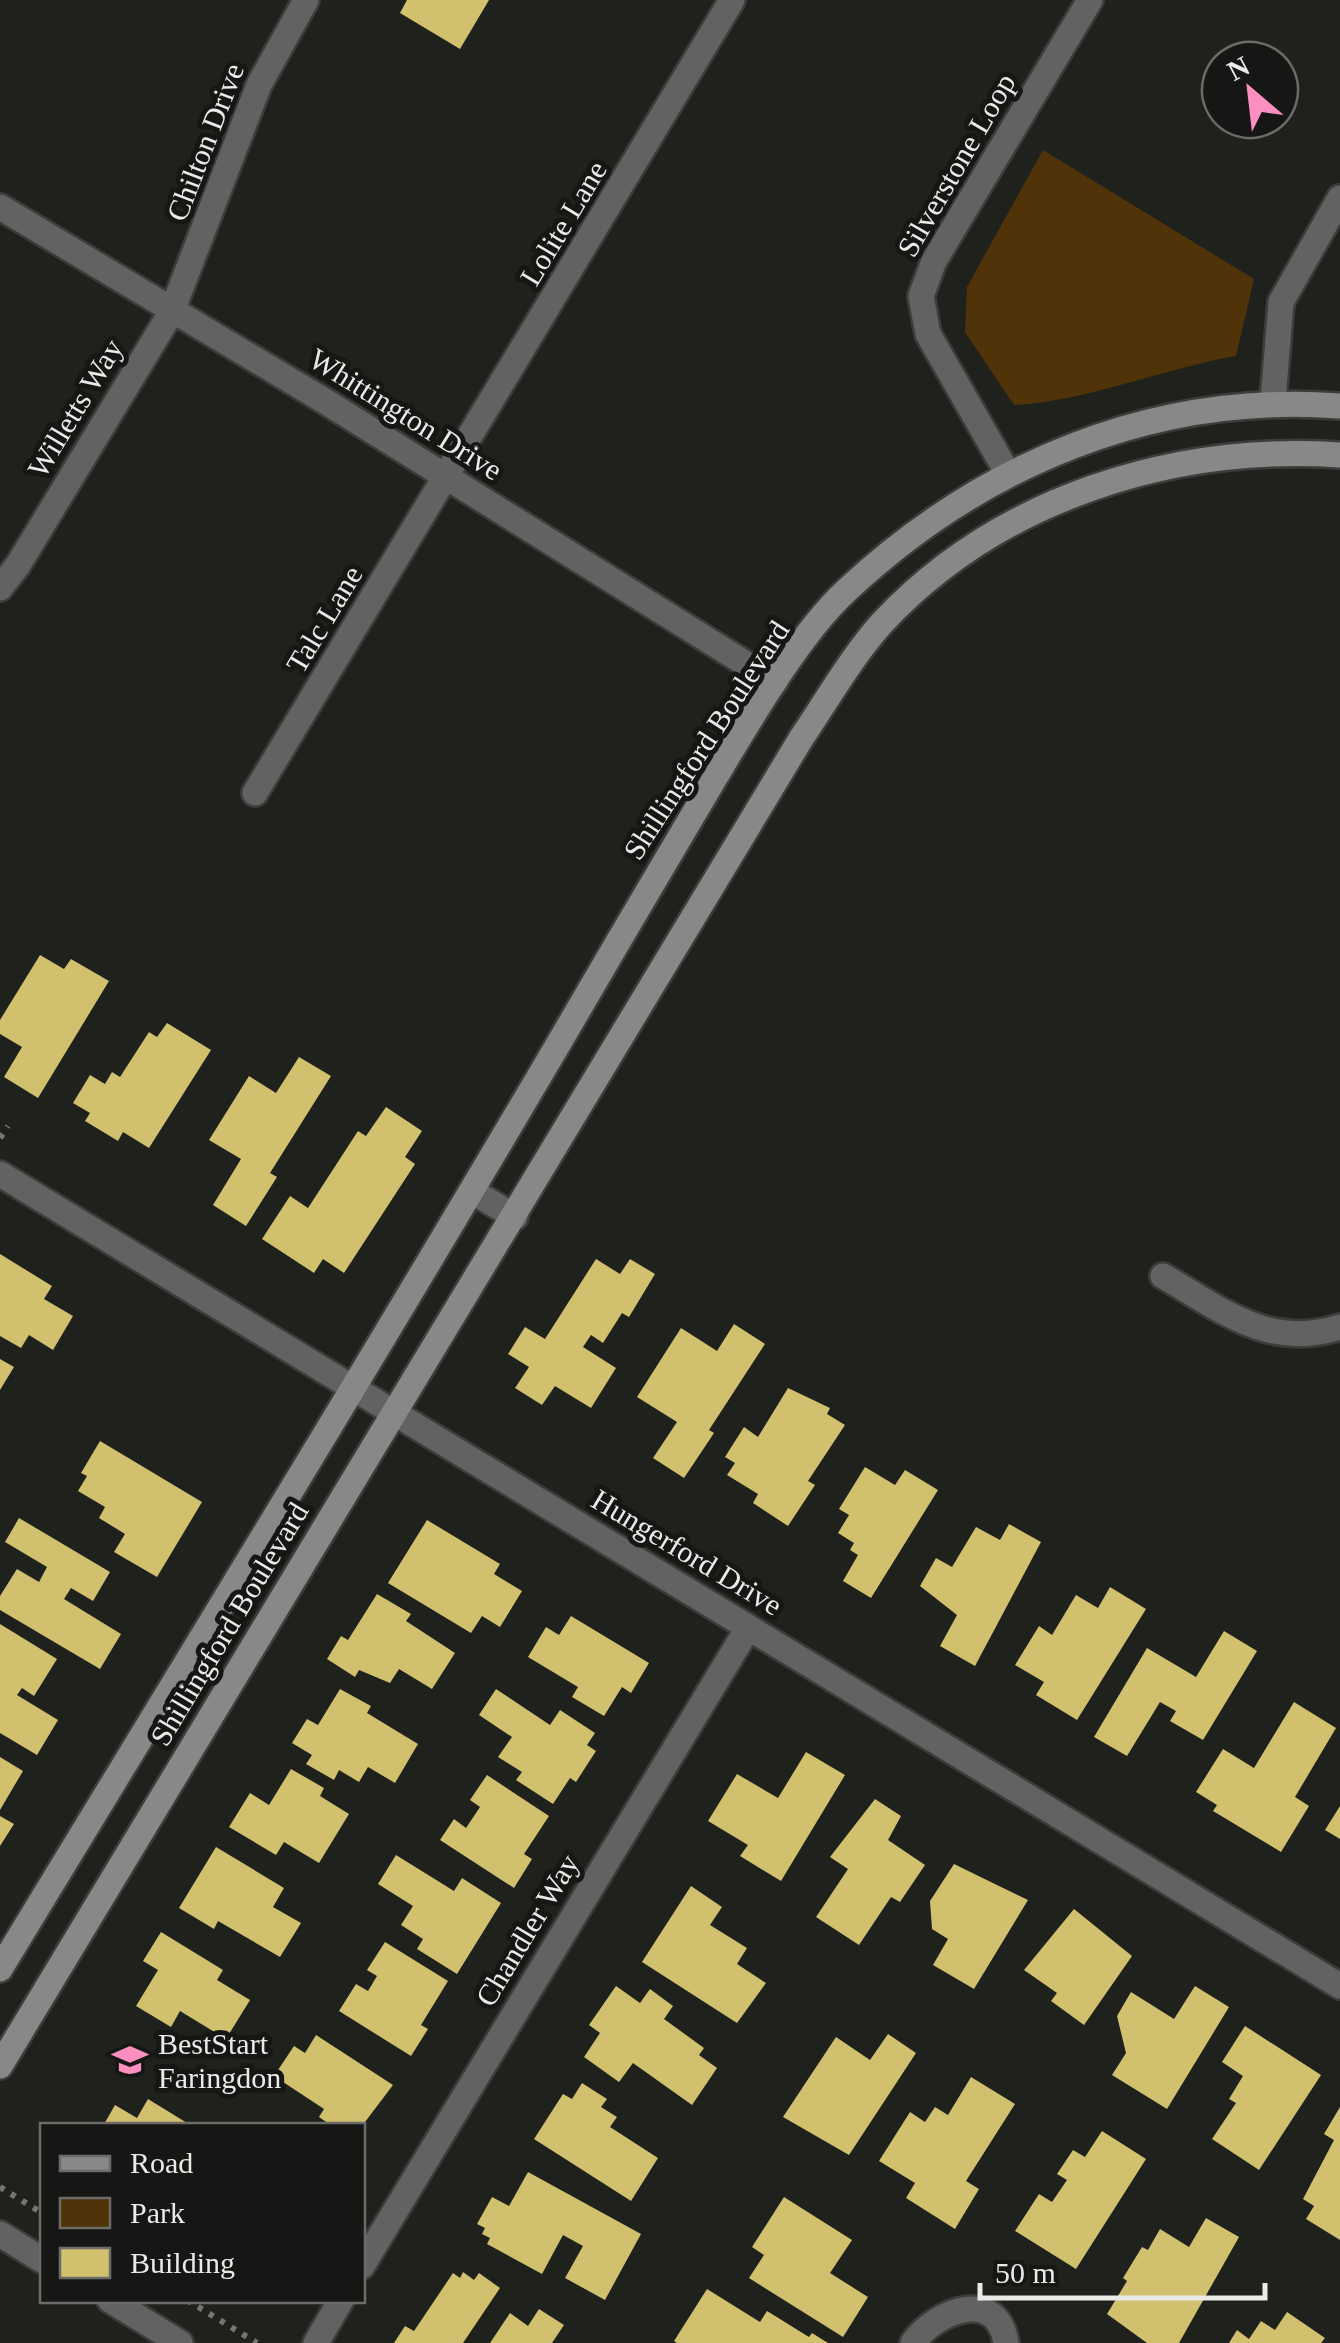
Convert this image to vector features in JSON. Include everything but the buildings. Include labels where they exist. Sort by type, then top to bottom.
[{"type":"street","name":"Chilton Drive","points":[[172,311],[259,85],[306,0]]},
{"type":"street","name":"Lolite Lane","points":[[448,478],[732,0]]},
{"type":"street","name":"Silverstone Loop","points":[[1007,472],[928,334],[921,296],[934,261],[1090,0]]},
{"type":"street","points":[[1273,401],[1281,302],[1340,198]]},
{"type":"street","name":"Whittington Drive","points":[[0,206],[775,682]]},
{"type":"street","name":"Willetts Way","points":[[0,588],[18,566],[172,311]]},
{"type":"street","name":"Shillingford Boulevard","points":[[0,1969],[472,1191],[775,682],[840,596],[940,512],[1007,472],[1137,424],[1273,401],[1340,406]]},
{"type":"street","name":"Shillingford Boulevard","points":[[0,2066],[802,737],[879,626],[924,583],[972,546],[1098,484],[1160,466],[1268,451],[1340,454]]},
{"type":"street","name":"Talc Lane","points":[[255,793],[448,478]]},
{"type":"street","name":"Hungerford Drive","points":[[0,1174],[1340,1986]]},
{"type":"street","points":[[472,1191],[516,1216]]},
{"type":"street","points":[[1163,1276],[1260,1331],[1318,1334],[1340,1326]]},
{"type":"street","name":"Chandler Way","points":[[365,2261],[748,1628]]},
{"type":"street","points":[[0,2234],[40,2259]]},
{"type":"street","points":[[115,2303],[180,2343]]},
{"type":"street","points":[[316,2343],[339,2303]]},
{"type":"street","points":[[914,2343],[942,2314],[961,2308],[978,2310],[994,2320],[1006,2343]]},
{"type":"path","points":[[0,1138],[8,1126]]},
{"type":"path","points":[[0,2187],[40,2212]]},
{"type":"path","points":[[192,2303],[257,2343]]},
{"type":"green space","points":[[1043,150],[1254,279],[1236,356],[1070,397],[1014,405],[965,332],[967,287]]},
{"type":"place","name":"BestStart Faringdon","points":[[130,2060]]}]
